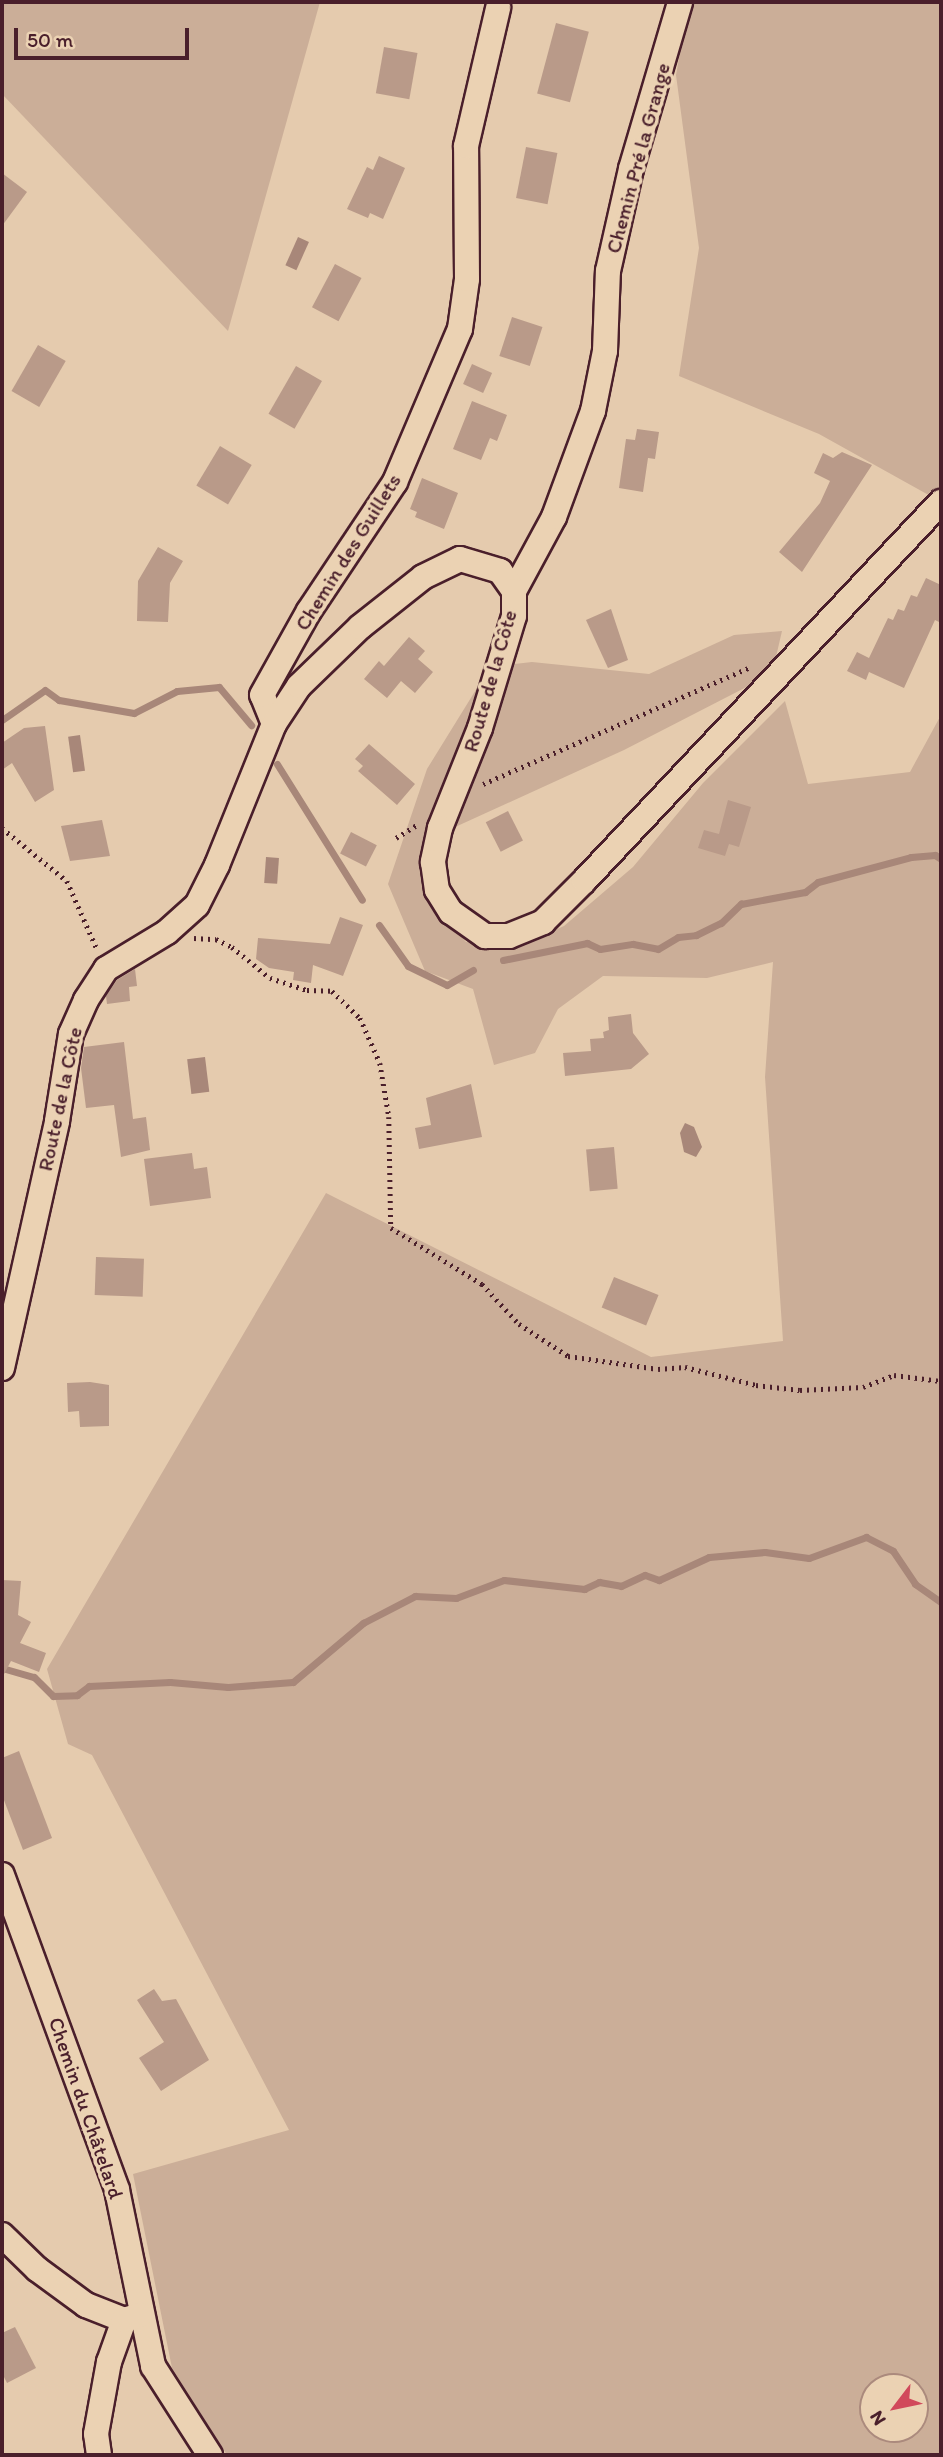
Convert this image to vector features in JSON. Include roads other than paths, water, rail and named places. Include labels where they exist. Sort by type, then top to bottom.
[{"type":"street","name":"Chemin Pré la Grange","points":[[514,591],[554,517],[593,411],[605,351],[608,271],[631,169],[680,2]]},
{"type":"street","name":"Chemin des Guillets","points":[[274,724],[262,695],[309,611],[394,482],[460,329],[467,279],[466,146],[498,8]]},
{"type":"street","name":"Route de la Côte","points":[[2,1368],[57,1121],[71,1034],[106,969],[167,932],[197,905],[217,865],[274,724],[299,686],[329,656],[440,567],[460,559],[479,562],[500,571],[514,591],[514,616],[433,862],[443,901],[485,936],[527,932],[584,881],[941,502]]},
{"type":"street","name":"Chemin du Châtelard","points":[[2,1875],[117,2190],[132,2317],[153,2366],[210,2455]]},
{"type":"street","points":[[2,2235],[37,2269],[86,2305],[132,2317],[109,2362],[96,2434],[99,2455]]},
{"type":"waterway","points":[[2,720],[45,690],[59,700],[134,713],[177,691],[219,687],[251,725]]},
{"type":"waterway","points":[[277,764],[362,900]]},
{"type":"waterway","points":[[503,960],[587,943],[600,949],[633,944],[658,949],[678,937],[696,935],[721,923],[741,904],[805,892],[818,882],[911,857],[935,855],[941,859]]},
{"type":"waterway","points":[[379,925],[408,966],[447,985],[473,970]]},
{"type":"waterway","points":[[2,1668],[34,1677],[53,1696],[77,1695],[89,1686],[170,1682],[228,1687],[293,1682],[363,1623],[415,1596],[456,1598],[504,1580],[584,1589],[599,1582],[621,1586],[645,1575],[659,1580],[709,1557],[765,1552],[809,1558],[866,1537],[893,1551],[915,1584],[941,1602]]}]
